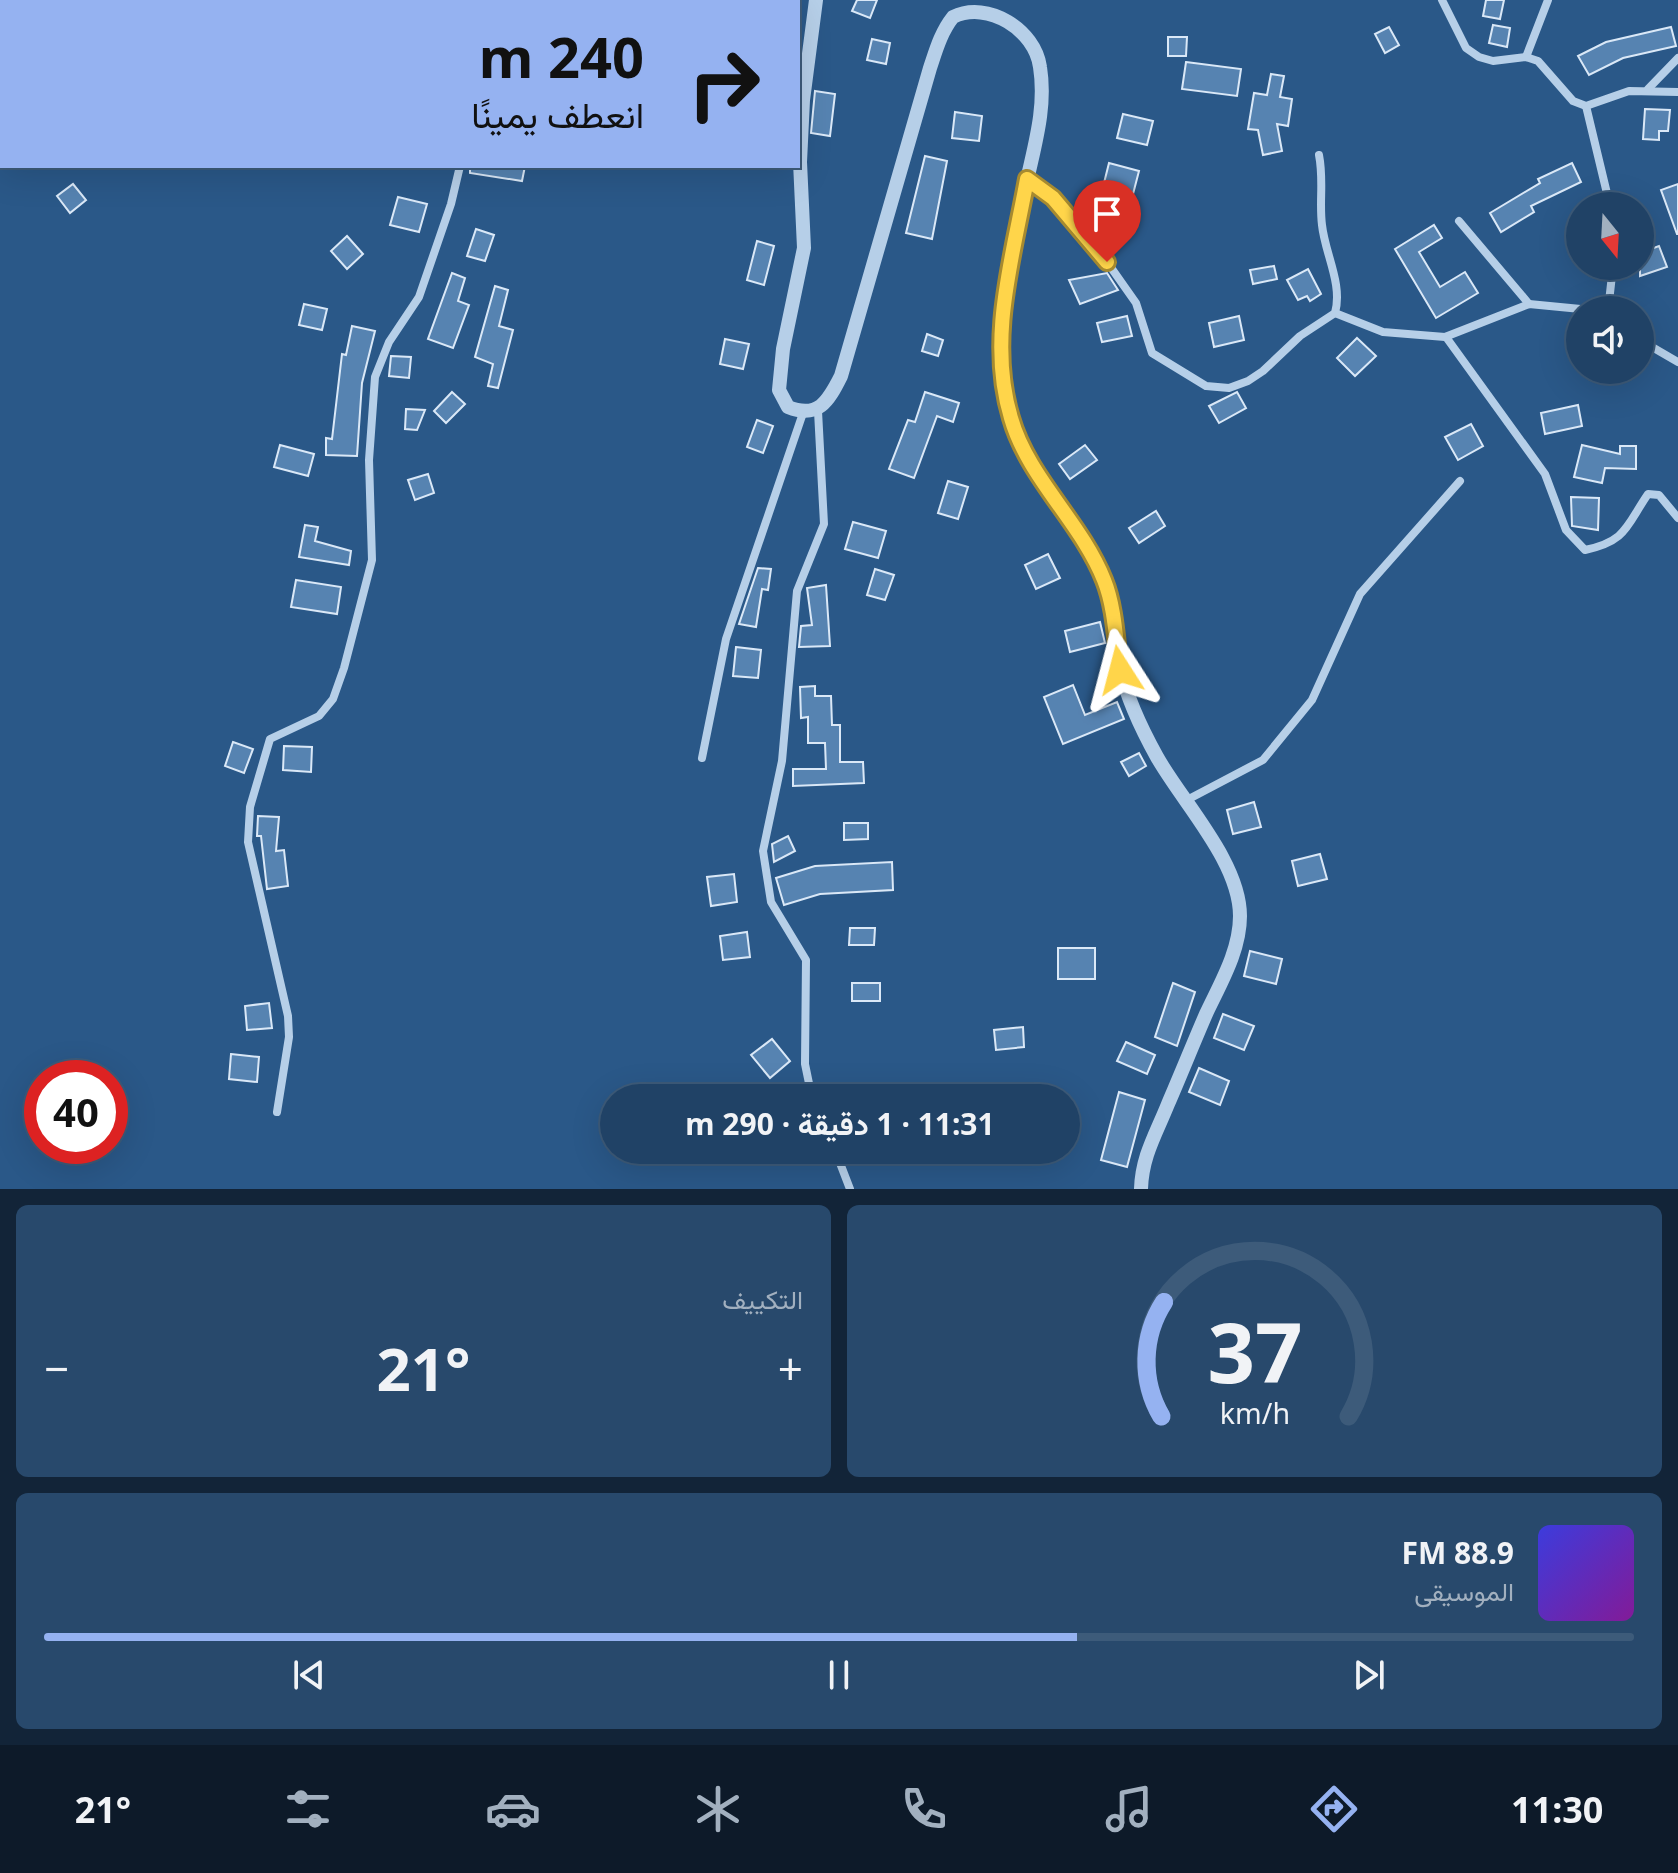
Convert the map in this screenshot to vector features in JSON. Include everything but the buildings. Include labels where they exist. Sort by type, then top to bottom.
[{"type":"street","points":[[811,412],[788,407],[779,390],[783,349],[804,248],[800,162],[803,100],[816,0]]},
{"type":"street","points":[[1442,0],[1466,48],[1479,57],[1493,61],[1526,57],[1550,73],[1573,101],[1586,106],[1648,89],[1678,92]]},
{"type":"street","points":[[1526,57],[1548,0]]},
{"type":"street","points":[[702,758],[726,639],[811,412],[830,399],[841,376],[940,37],[955,14],[972,5],[997,6],[1016,18],[1033,41],[1043,94],[1038,138],[1027,179],[999,339],[1010,418],[1024,452],[1062,505],[1105,582],[1120,670],[1157,757],[1236,888],[1240,916],[1237,942],[1221,985],[1148,1146],[1141,1189]]},
{"type":"street","points":[[1648,89],[1678,58]]},
{"type":"street","points":[[1586,106],[1607,192]]},
{"type":"street","points":[[1319,155],[1324,191],[1322,226],[1337,291],[1335,313]]},
{"type":"street","points":[[277,1112],[289,1037],[288,1016],[248,842],[250,807],[270,739],[319,716],[333,699],[344,668],[372,560],[369,460],[375,377],[389,342],[419,297],[451,204],[460,168]]},
{"type":"street","points":[[1027,179],[1053,198],[1093,242],[1136,303],[1152,353],[1206,386],[1229,388],[1248,381],[1300,336],[1335,313]]},
{"type":"street","points":[[1459,221],[1529,304]]},
{"type":"street","points":[[1335,313],[1383,332],[1446,337],[1529,304],[1566,308]]},
{"type":"street","points":[[1446,337],[1545,474],[1566,530],[1585,550],[1605,546],[1624,536],[1648,494],[1659,495],[1678,518]]},
{"type":"street","points":[[1654,348],[1678,362]]},
{"type":"street","points":[[809,1084],[805,1064],[806,960],[771,902],[763,851],[782,761],[797,591],[824,524],[811,412]]},
{"type":"street","points":[[1185,801],[1263,760],[1312,700],[1360,594],[1460,481]]},
{"type":"street","points":[[840,1164],[850,1189]]},
{"type":"route","points":[[1107,262],[1053,198],[1027,179],[999,339],[1003,384],[1010,418],[1024,452],[1062,505],[1105,582],[1120,670]]}]
